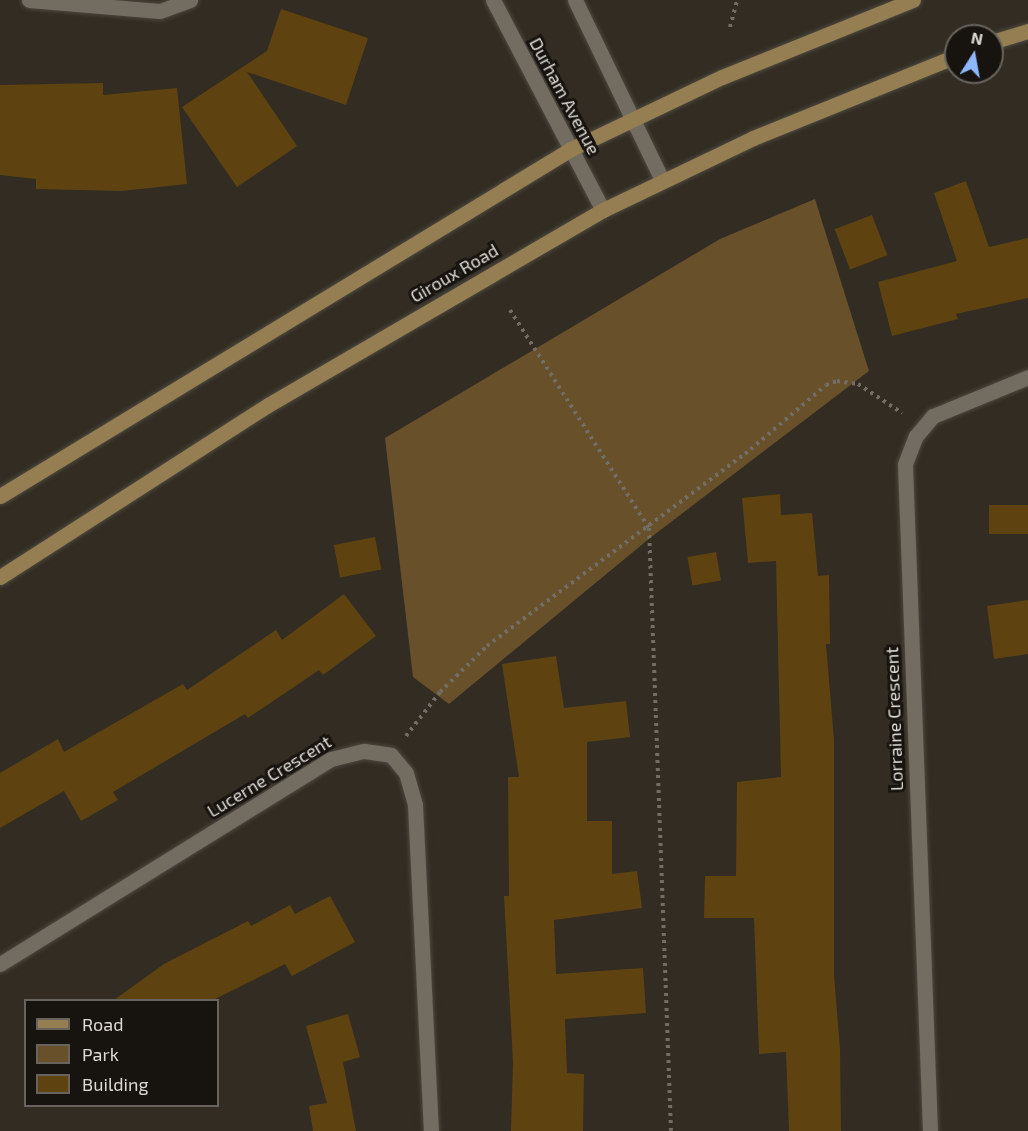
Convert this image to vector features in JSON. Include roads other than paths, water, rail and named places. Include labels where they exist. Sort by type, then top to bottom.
[{"type":"main road","points":[[0,496],[571,149],[630,118],[913,0]]},
{"type":"main road","points":[[1004,38],[1028,31]]},
{"type":"main road","name":"Giroux Road","points":[[0,577],[268,405],[603,210],[662,180],[847,99],[944,61]]},
{"type":"street","points":[[29,0],[160,11],[190,0]]},
{"type":"street","name":"Durham Avenue","points":[[493,0],[603,210]]},
{"type":"street","points":[[575,0],[630,118],[662,180]]},
{"type":"street","name":"Lorraine Crescent","points":[[930,1131],[904,484],[910,447],[922,428],[947,407],[1028,377]]},
{"type":"street","name":"Lucerne Crescent","points":[[0,964],[331,759],[364,751],[391,755],[406,773],[415,805],[431,1131]]}]
